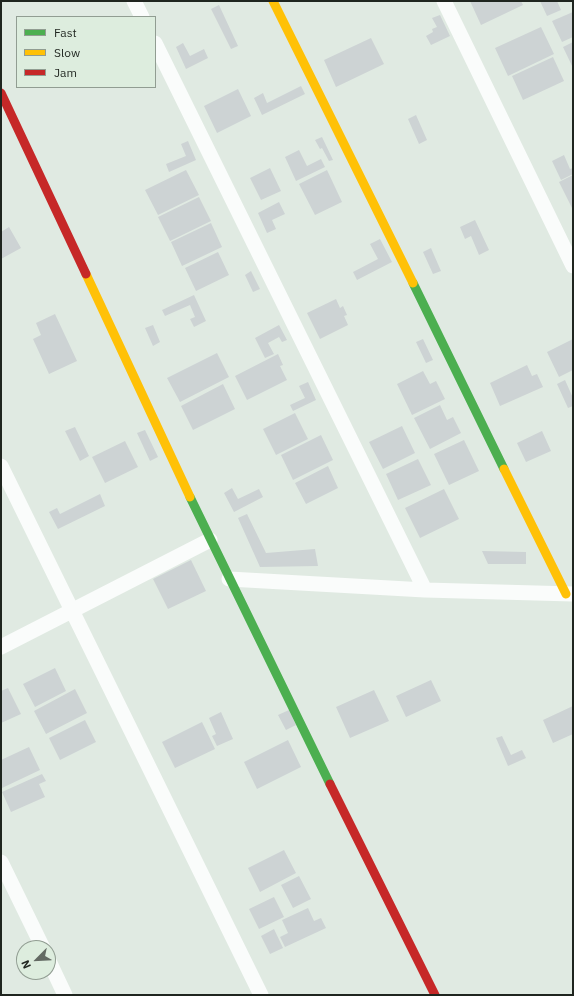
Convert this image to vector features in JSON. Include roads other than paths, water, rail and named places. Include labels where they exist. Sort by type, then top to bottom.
[{"type":"street","points":[[134,1],[142,16]]},
{"type":"street","points":[[229,579],[425,590],[569,594],[273,1]]},
{"type":"street","points":[[444,1],[573,266]]},
{"type":"street","points":[[156,45],[425,590]]},
{"type":"street","points":[[1,93],[210,540],[434,995]]},
{"type":"street","points":[[1,466],[261,995]]},
{"type":"street","points":[[1,647],[210,540]]},
{"type":"street","points":[[1,862],[39,940]]},
{"type":"street","points":[[56,976],[65,995]]}]
